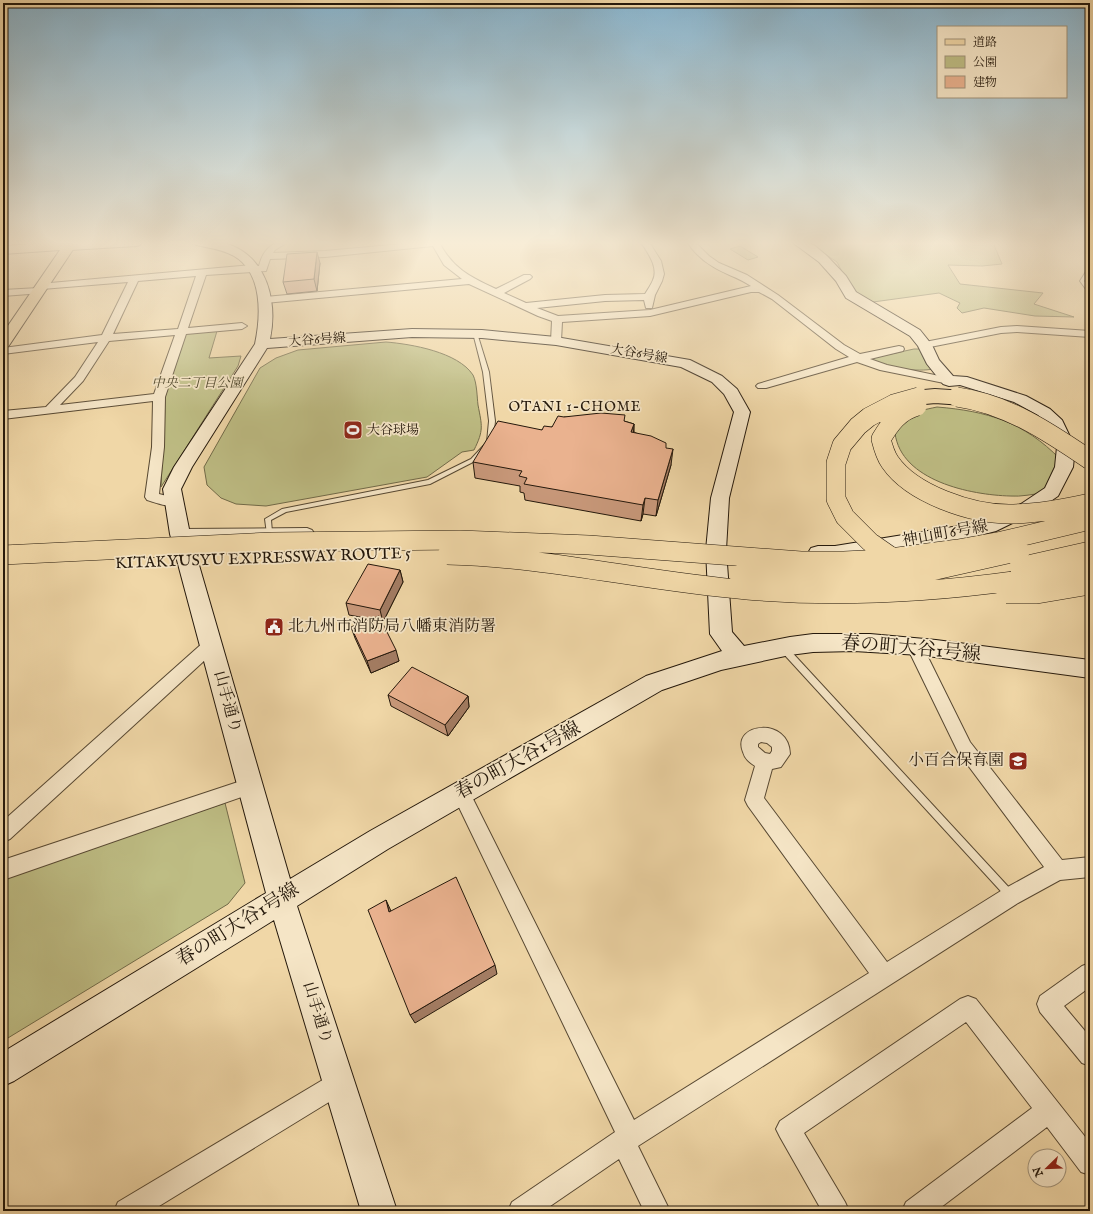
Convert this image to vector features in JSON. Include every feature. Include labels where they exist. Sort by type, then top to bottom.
[{"type":"main road","points":[[3,344],[34,299]]},
{"type":"main road","points":[[1090,460],[1046,430],[1011,412],[968,399],[949,396],[931,396],[896,402],[876,411],[861,422],[839,449],[835,473],[836,499],[854,528],[867,541],[886,555],[929,578],[954,586],[1010,594],[1037,594],[1090,585]]},
{"type":"main road","points":[[1090,475],[1047,440],[1024,426],[992,412],[966,404],[935,403],[913,406],[900,413],[889,424],[881,439],[890,462],[908,480],[930,493],[952,503],[984,511],[1022,514],[1090,503]]},
{"type":"main road","points":[[889,424],[891,450],[903,464],[936,486],[959,494],[983,499],[1007,501],[1090,492]]},
{"type":"main road","points":[[835,473],[847,501],[854,512],[866,525],[901,549],[924,558],[960,567],[991,570],[1019,567],[1090,551]]},
{"type":"main road","points":[[460,540],[589,545],[801,561],[844,561],[882,559],[952,550],[1090,520]]},
{"type":"main road","points":[[460,540],[743,575],[841,578],[927,572],[1090,535]]},
{"type":"main road","name":"KITAKYUSYU EXPRESSWAY ROUTE 5","points":[[3,555],[272,542],[460,540]]},
{"type":"main road","name":"KITAKYUSYU EXPRESSWAY ROUTE 5","points":[[3,570],[112,563],[312,556],[461,555],[523,560],[708,586],[773,592],[829,594],[949,590],[1008,583],[1090,569]]},
{"type":"street","points":[[50,409],[79,379],[106,338],[125,299]]},
{"type":"street","points":[[174,502],[152,497],[158,441],[159,397],[193,299]]},
{"type":"street","points":[[265,300],[280,299]]},
{"type":"street","points":[[509,299],[557,319],[650,313],[710,299]]},
{"type":"street","points":[[526,306],[599,299]]},
{"type":"street","points":[[648,299],[650,313]]},
{"type":"street","points":[[777,299],[840,347],[858,358],[884,368],[949,381]]},
{"type":"street","points":[[856,299],[915,333],[925,345],[932,361],[949,381]]},
{"type":"street","name":"山手通り","points":[[265,300],[266,324],[262,344],[183,467],[172,489],[180,534],[281,898],[379,1211]]},
{"type":"street","points":[[556,341],[557,319]]},
{"type":"street","points":[[3,352],[106,338],[242,326]]},
{"type":"street","points":[[925,345],[1000,330],[1017,329],[1090,334]]},
{"type":"street","name":"大谷6号線","points":[[262,344],[412,332],[475,333],[556,341],[685,363],[717,379],[731,392],[742,412],[720,498],[716,550],[721,634],[739,656]]},
{"type":"street","points":[[762,386],[858,358],[899,349]]},
{"type":"street","name":"神山町6号線","points":[[716,550],[835,553],[965,532],[996,524],[1028,508],[1052,492],[1064,467],[1066,447],[1056,424],[1044,412],[1020,399],[961,380],[949,381]]},
{"type":"street","points":[[3,415],[159,397]]},
{"type":"street","points":[[180,534],[210,535],[269,532],[519,535],[716,550]]},
{"type":"street","name":"春の町大谷1号線","points":[[3,1070],[281,898],[379,840],[654,683],[693,668],[782,647],[835,642],[878,642],[914,645],[1090,669]]},
{"type":"street","points":[[3,833],[211,645]]},
{"type":"street","points":[[914,645],[964,747],[1058,870]]},
{"type":"street","points":[[765,762],[754,800],[885,977]]},
{"type":"street","points":[[3,870],[250,786]]},
{"type":"street","points":[[461,793],[626,1139],[657,1211]]},
{"type":"street","points":[[521,1211],[626,1139],[885,977],[1011,896],[1058,870],[1090,866]]},
{"type":"street","points":[[1090,974],[1048,1004],[1090,1055]]},
{"type":"street","points":[[836,1211],[788,1129],[968,1007],[1090,1163]]},
{"type":"street","points":[[127,1211],[339,1083]]},
{"type":"street","points":[[915,1211],[1048,1111]]},
{"type":"lane","points":[[269,532],[268,520],[284,510],[430,482],[473,460],[490,442],[492,421],[486,372],[475,333]]},
{"type":"lane","points":[[782,647],[1011,896]]},
{"type":"green space","points":[[867,299],[898,299],[873,302]]},
{"type":"green space","points":[[951,299],[1038,299],[1034,304],[1074,317],[1035,316],[984,308],[962,313],[957,308],[960,303]]},
{"type":"green space","name":"中央二丁目公園","points":[[217,331],[209,358],[241,356],[238,366],[161,487],[165,397],[186,333]]},
{"type":"green space","name":"大谷球場","points":[[386,342],[421,347],[445,355],[457,360],[473,375],[481,423],[481,433],[474,450],[462,452],[427,477],[266,506],[236,504],[221,498],[207,485],[204,467],[260,368],[276,358],[298,350]]},
{"type":"green space","points":[[920,349],[933,369],[901,369],[884,365],[872,358]]},
{"type":"green space","points":[[937,407],[988,415],[1018,427],[1046,446],[1060,459],[1044,493],[1023,496],[994,495],[958,488],[940,482],[924,474],[910,463],[900,449],[895,433],[904,421],[912,414]]},
{"type":"green space","points":[[225,803],[245,883],[228,904],[3,1041],[3,878]]},
{"type":"building","points":[[601,413],[625,415],[624,421],[634,424],[631,432],[651,436],[666,443],[666,448],[673,449],[658,500],[645,498],[643,505],[524,484],[527,478],[519,476],[522,471],[473,462],[498,421],[542,430],[544,426],[552,427],[558,416],[564,417]]},
{"type":"building","points":[[368,564],[400,570],[380,610],[346,603]]},
{"type":"building","points":[[379,616],[396,650],[367,661],[351,627]]},
{"type":"building","points":[[412,667],[468,696],[445,725],[388,695]]},
{"type":"building","points":[[456,877],[495,965],[410,1015],[368,910],[386,900],[389,912]]},
{"type":"place","name":"大谷球場","points":[[353,430]]},
{"type":"place","name":"北九州市消防局八幡東消防署","points":[[274,627]]},
{"type":"place","name":"小百合保育園","points":[[1018,761]]},
{"type":"district","name":"OTANI 1-CHOME","points":[[575,407]]}]
